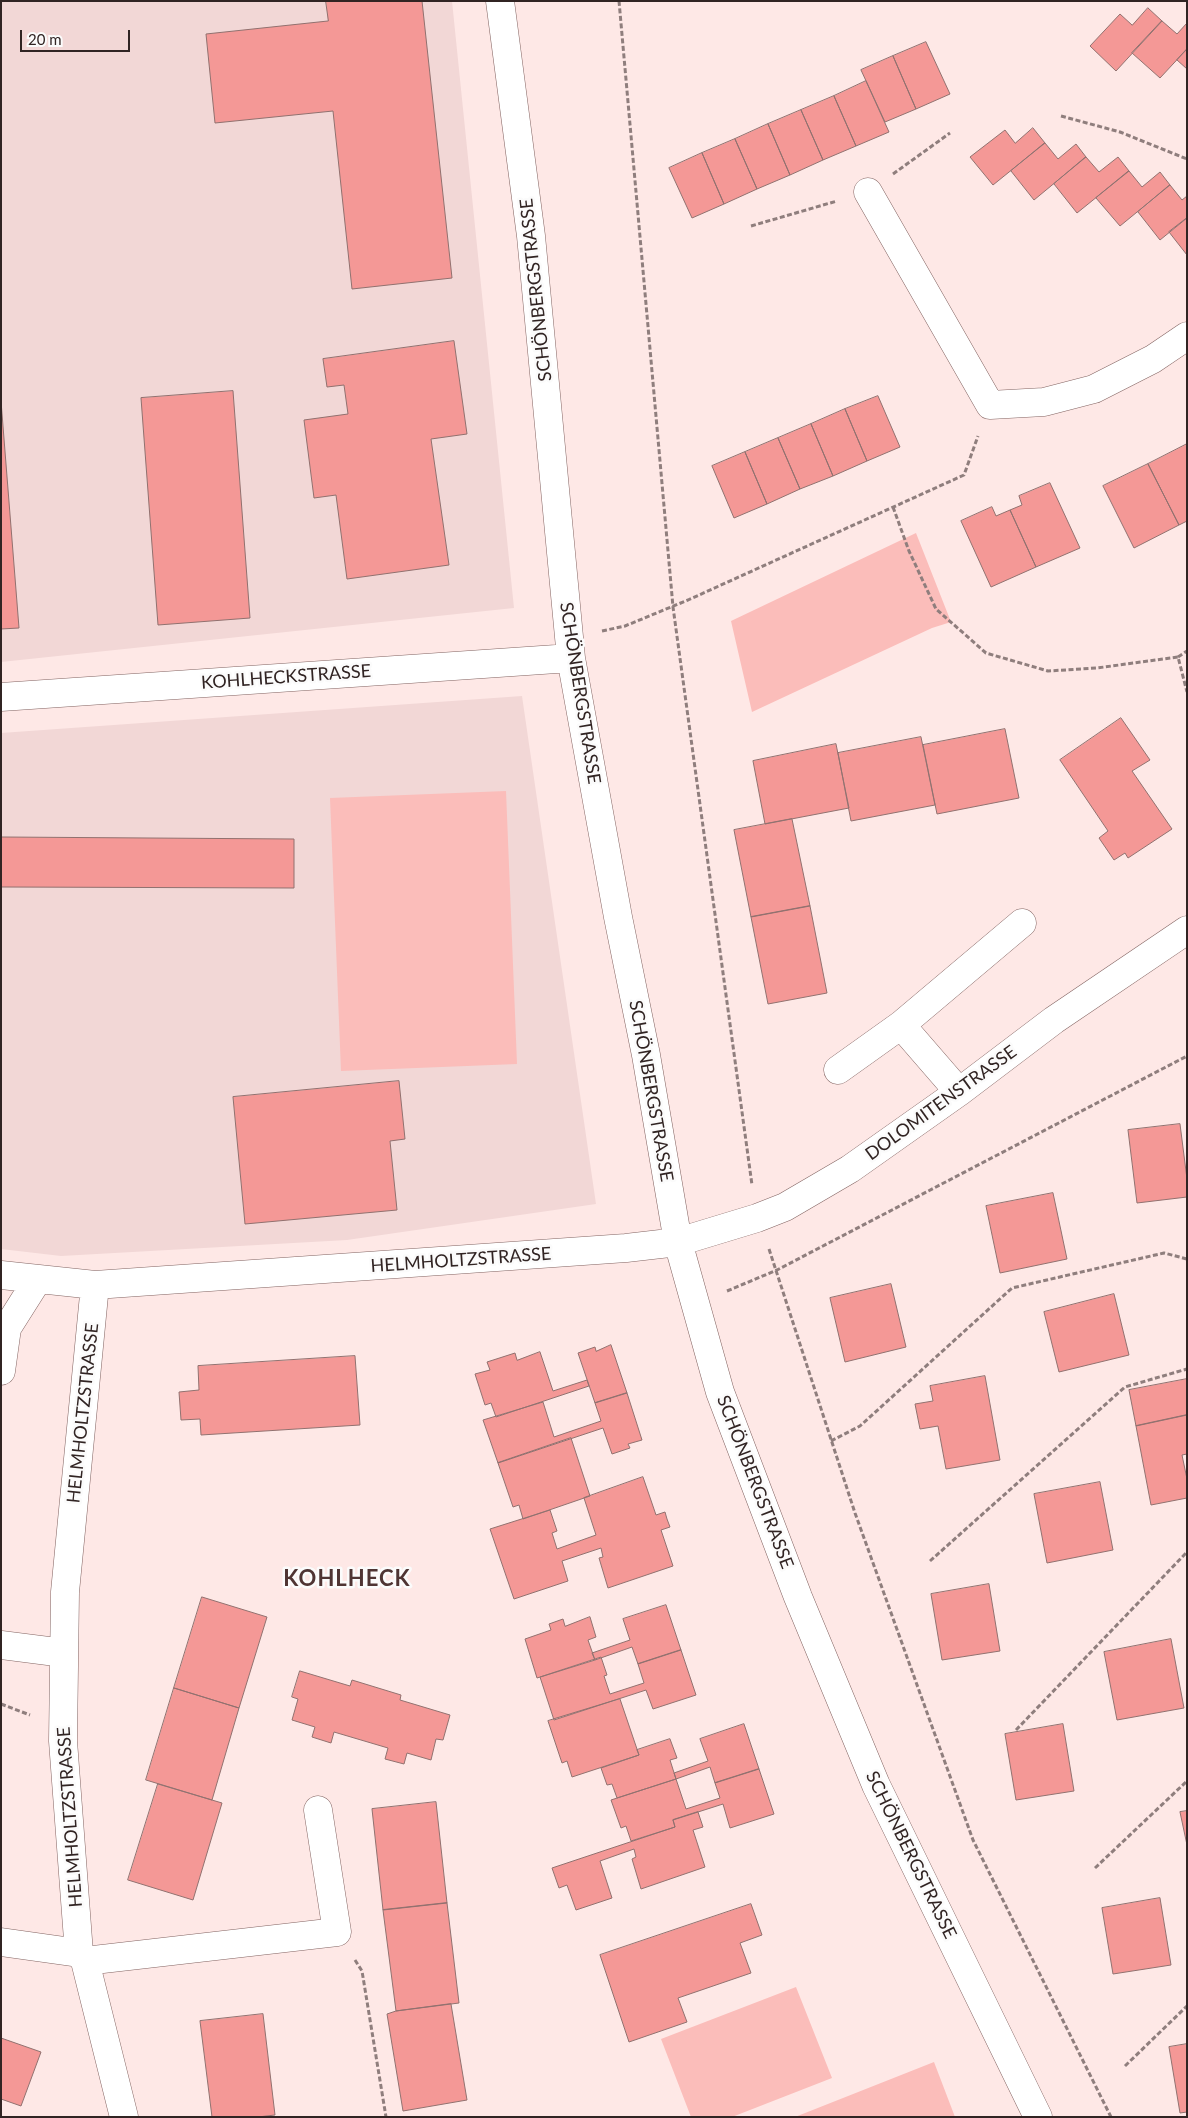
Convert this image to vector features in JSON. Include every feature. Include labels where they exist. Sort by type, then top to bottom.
[{"type":"street","name":"SCHÖNBERGSTRASSE","points":[[500,1],[531,236],[570,648],[618,917],[646,1056],[678,1242],[724,1401],[798,1597],[876,1785],[1038,2117]]},
{"type":"street","points":[[868,192],[990,405],[1044,402],[1094,389],[1154,359],[1187,336]]},
{"type":"street","name":"KOHLHECKSTRASSE","points":[[1,697],[570,648]]},
{"type":"street","points":[[838,1070],[901,1025],[1022,923]]},
{"type":"street","name":"DOLOMITENSTRASSE","points":[[678,1242],[757,1218],[785,1207],[850,1169],[959,1092],[1054,1020],[1187,930]]},
{"type":"street","points":[[901,1025],[959,1092]]},
{"type":"street","name":"HELMHOLTZSTRASSE","points":[[124,2117],[82,1957],[63,1741],[65,1592],[96,1285],[626,1248],[678,1242]]},
{"type":"street","points":[[1,1275],[96,1285]]},
{"type":"street","points":[[1,1370],[7,1328],[38,1279]]},
{"type":"street","points":[[1,1645],[64,1653]]},
{"type":"street","points":[[1,1942],[82,1957],[337,1932],[318,1810]]},
{"type":"path","points":[[619,1],[673,606],[757,1218],[777,1270],[855,1513],[973,1840],[1110,2117]]},
{"type":"path","points":[[1061,116],[1120,132],[1187,159]]},
{"type":"path","points":[[570,648],[673,606],[964,475],[990,405]]},
{"type":"path","points":[[893,507],[909,551],[936,609],[986,653],[1048,671],[1097,668],[1178,657],[1187,652]]},
{"type":"path","points":[[1178,657],[1187,692]]},
{"type":"path","points":[[695,1305],[777,1270],[1187,1056]]},
{"type":"path","points":[[831,1441],[860,1426],[1012,1288],[1164,1253],[1187,1259]]},
{"type":"path","points":[[930,1561],[1125,1387],[1187,1370]]},
{"type":"path","points":[[1016,1730],[1187,1552]]},
{"type":"path","points":[[1095,1868],[1187,1781]]},
{"type":"path","points":[[337,1932],[362,1971],[386,2117]]},
{"type":"path","points":[[1125,2066],[1187,2006]]},
{"type":"shaded area","points":[[1,1],[452,1],[514,608],[1,662]]},
{"type":"shaded area","points":[[916,533],[951,622],[932,628],[752,712],[731,621]]},
{"type":"shaded area","points":[[522,696],[596,1204],[347,1240],[61,1256],[1,1249],[1,733]]},
{"type":"shaded area","points":[[506,791],[517,1064],[341,1071],[330,798]]},
{"type":"shaded area","points":[[796,1987],[832,2078],[732,2117],[691,2117],[661,2039]]},
{"type":"shaded area","points":[[934,2062],[955,2117],[795,2117]]},
{"type":"building","points":[[326,1],[422,1],[452,278],[352,289],[333,111],[215,123],[206,34],[328,21]]},
{"type":"building","points":[[1148,8],[1162,21],[1116,71],[1090,46],[1120,14],[1132,25]]},
{"type":"building","points":[[1162,21],[1177,34],[1187,23],[1187,49],[1160,78],[1132,53]]},
{"type":"building","points":[[926,42],[950,94],[916,109],[893,56]]},
{"type":"building","points":[[1187,49],[1187,69],[1177,60]]},
{"type":"building","points":[[893,56],[916,109],[885,122],[861,70]]},
{"type":"building","points":[[866,81],[889,132],[856,146],[834,96]]},
{"type":"building","points":[[834,96],[856,146],[823,160],[801,110]]},
{"type":"building","points":[[801,110],[823,160],[790,175],[768,124]]},
{"type":"building","points":[[768,124],[790,175],[757,189],[735,139]]},
{"type":"building","points":[[1033,128],[1045,143],[993,185],[970,157],[1005,130],[1015,143]]},
{"type":"building","points":[[735,139],[757,189],[724,204],[702,153]]},
{"type":"building","points":[[1045,143],[1058,159],[1076,144],[1086,157],[1034,200],[1011,171]]},
{"type":"building","points":[[702,153],[724,204],[692,218],[669,168]]},
{"type":"building","points":[[1086,157],[1099,172],[1118,157],[1129,171],[1077,213],[1054,184]]},
{"type":"building","points":[[1129,171],[1142,187],[1160,172],[1170,185],[1120,226],[1096,198]]},
{"type":"building","points":[[1170,185],[1182,200],[1187,196],[1187,218],[1160,240],[1138,212]]},
{"type":"building","points":[[1187,218],[1187,255],[1169,232]]},
{"type":"building","points":[[454,341],[467,434],[431,439],[449,565],[347,579],[336,495],[314,498],[304,420],[348,414],[344,385],[327,387],[323,359]]},
{"type":"building","points":[[233,391],[250,618],[158,625],[141,398]]},
{"type":"building","points":[[878,396],[900,447],[867,461],[845,409]]},
{"type":"building","points":[[1,401],[19,628],[1,629]]},
{"type":"building","points":[[845,409],[867,461],[833,476],[811,424]]},
{"type":"building","points":[[811,424],[833,476],[800,489],[778,438]]},
{"type":"building","points":[[778,438],[800,489],[767,504],[745,452]]},
{"type":"building","points":[[1187,444],[1187,521],[1179,525],[1148,464]]},
{"type":"building","points":[[745,452],[767,504],[734,518],[712,466]]},
{"type":"building","points":[[1148,464],[1179,525],[1134,548],[1103,486]]},
{"type":"building","points":[[1050,483],[1080,548],[1036,567],[1010,510],[1022,505],[1019,496]]},
{"type":"building","points":[[992,507],[996,516],[1010,510],[1036,567],[991,587],[961,521]]},
{"type":"building","points":[[1121,718],[1150,760],[1132,771],[1172,829],[1128,858],[1125,853],[1114,860],[1099,838],[1108,831],[1060,760]]},
{"type":"building","points":[[1005,729],[1019,798],[937,814],[923,745]]},
{"type":"building","points":[[921,737],[935,805],[851,821],[838,753]]},
{"type":"building","points":[[836,744],[849,808],[765,824],[753,761]]},
{"type":"building","points":[[792,819],[810,906],[751,917],[734,830]]},
{"type":"building","points":[[1,837],[294,839],[294,888],[1,887]]},
{"type":"building","points":[[810,906],[827,993],[768,1004],[751,917]]},
{"type":"building","points":[[399,1081],[405,1139],[390,1141],[397,1210],[245,1224],[233,1097]]},
{"type":"building","points":[[1180,1124],[1187,1179],[1187,1197],[1137,1203],[1128,1130]]},
{"type":"building","points":[[1053,1193],[1067,1259],[1000,1273],[986,1206]]},
{"type":"building","points":[[891,1284],[906,1347],[845,1362],[830,1298]]},
{"type":"building","points":[[1114,1294],[1129,1355],[1059,1372],[1044,1312]]},
{"type":"building","points":[[611,1345],[627,1393],[595,1403],[578,1353],[595,1347],[596,1351]]},
{"type":"building","points":[[540,1352],[553,1391],[587,1380],[589,1386],[496,1417],[491,1403],[485,1405],[475,1374],[490,1370],[487,1362],[515,1353],[517,1360]]},
{"type":"building","points":[[355,1356],[360,1425],[201,1435],[200,1419],[181,1420],[179,1392],[199,1390],[198,1366]]},
{"type":"building","points":[[985,1376],[1000,1460],[946,1469],[938,1426],[920,1429],[915,1404],[933,1401],[930,1386]]},
{"type":"building","points":[[1187,1379],[1187,1415],[1136,1426],[1129,1390]]},
{"type":"building","points":[[627,1393],[642,1440],[628,1444],[630,1448],[612,1454],[603,1428],[498,1463],[483,1420],[543,1402],[554,1437],[601,1421],[595,1403]]},
{"type":"building","points":[[1187,1415],[1187,1454],[1182,1455],[1187,1479],[1187,1498],[1151,1505],[1136,1426]]},
{"type":"building","points":[[571,1438],[590,1496],[523,1519],[519,1505],[513,1507],[498,1463]]},
{"type":"building","points":[[643,1477],[656,1515],[665,1512],[670,1527],[661,1530],[673,1566],[608,1588],[599,1558],[603,1557],[601,1548],[562,1561],[568,1581],[514,1599],[490,1529],[550,1510],[557,1531],[552,1533],[557,1549],[596,1535],[584,1498]]},
{"type":"building","points":[[1100,1482],[1113,1550],[1047,1563],[1034,1494]]},
{"type":"building","points":[[989,1584],[1000,1651],[942,1660],[931,1594]]},
{"type":"building","points":[[202,1597],[267,1617],[239,1708],[174,1688]]},
{"type":"building","points":[[666,1605],[681,1650],[638,1664],[632,1647],[595,1660],[592,1653],[630,1640],[623,1619]]},
{"type":"building","points":[[590,1617],[596,1637],[588,1640],[595,1660],[537,1678],[525,1639],[551,1630],[549,1624],[563,1619],[565,1626]]},
{"type":"building","points":[[1171,1639],[1184,1708],[1117,1720],[1104,1652]]},
{"type":"building","points":[[681,1650],[696,1695],[653,1709],[646,1690],[554,1720],[540,1677],[601,1657],[607,1675],[604,1676],[610,1694],[644,1683],[638,1664]]},
{"type":"building","points":[[300,1671],[350,1686],[352,1680],[401,1695],[400,1700],[450,1715],[443,1740],[436,1739],[431,1760],[407,1753],[404,1764],[385,1759],[388,1748],[334,1732],[331,1743],[312,1737],[315,1727],[292,1720],[298,1699],[292,1697]]},
{"type":"building","points":[[174,1688],[239,1708],[212,1800],[146,1780]]},
{"type":"building","points":[[620,1699],[639,1755],[572,1777],[567,1761],[562,1763],[548,1721]]},
{"type":"building","points":[[744,1724],[759,1769],[715,1783],[710,1767],[676,1779],[674,1773],[708,1761],[700,1739]]},
{"type":"building","points":[[1063,1724],[1074,1791],[1016,1800],[1005,1734]]},
{"type":"building","points":[[670,1739],[677,1758],[670,1760],[676,1779],[617,1798],[612,1784],[607,1785],[601,1768],[639,1755],[637,1750]]},
{"type":"building","points":[[759,1769],[774,1814],[730,1828],[723,1804],[673,1820],[675,1827],[631,1841],[626,1826],[621,1828],[611,1800],[676,1779],[686,1809],[720,1798],[715,1783]]},
{"type":"building","points":[[158,1784],[222,1803],[193,1900],[128,1880]]},
{"type":"building","points":[[436,1802],[447,1903],[383,1910],[372,1809]]},
{"type":"building","points":[[1187,1811],[1187,1845],[1180,1812]]},
{"type":"building","points":[[698,1812],[703,1827],[693,1830],[705,1867],[641,1889],[632,1859],[636,1857],[634,1849],[600,1861],[612,1898],[576,1910],[567,1885],[559,1888],[552,1868],[675,1827],[673,1820]]},
{"type":"building","points":[[1160,1898],[1171,1965],[1113,1974],[1102,1908]]},
{"type":"building","points":[[447,1903],[459,2003],[396,2011],[383,1910]]},
{"type":"building","points":[[751,1904],[762,1935],[740,1943],[751,1973],[678,1998],[687,2022],[629,2042],[600,1955]]},
{"type":"building","points":[[451,2004],[467,2100],[403,2111],[387,2014],[396,2011]]},
{"type":"building","points":[[263,2014],[275,2115],[212,2117],[200,2021]]},
{"type":"building","points":[[1,2038],[41,2052],[21,2106],[1,2099]]},
{"type":"building","points":[[1187,2044],[1187,2112],[1180,2113],[1169,2047]]},
{"type":"district","name":"KOHLHECK","points":[[347,1579]]}]
